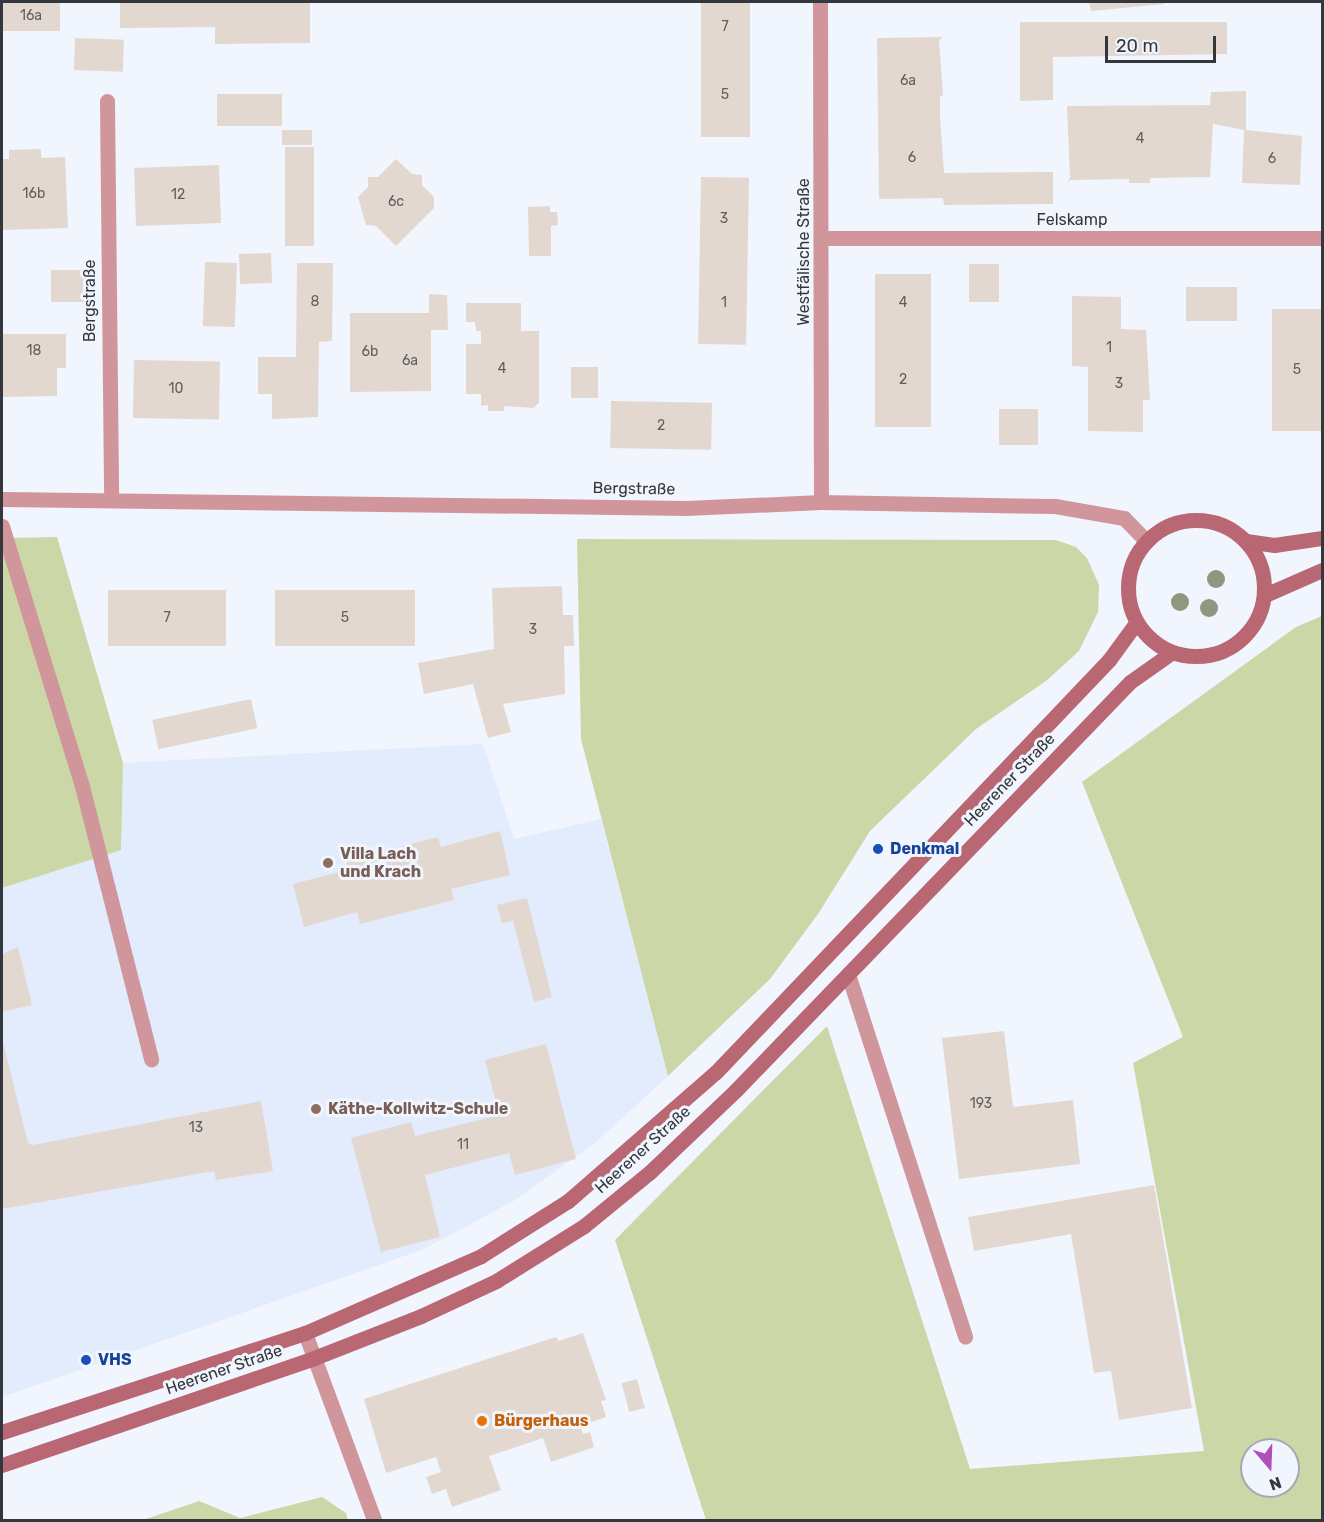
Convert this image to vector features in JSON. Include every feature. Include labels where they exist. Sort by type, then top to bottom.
[{"type":"main road","points":[[1185,520],[1207,520],[1229,528],[1246,542],[1264,575],[1265,595],[1259,615],[1248,634],[1232,647],[1212,655],[1191,657],[1171,652],[1151,640],[1136,623],[1129,606],[1129,571],[1146,541],[1164,527],[1185,520]]},
{"type":"main road","points":[[1246,542],[1274,545],[1323,538]]},
{"type":"main road","points":[[1265,595],[1323,570]]},
{"type":"main road","name":"Heerener Straße","points":[[2,1432],[305,1334],[481,1256],[568,1201],[633,1147],[716,1072],[1108,660],[1136,623]]},
{"type":"main road","name":"Heerener Straße","points":[[2,1465],[314,1358],[421,1316],[496,1281],[584,1226],[650,1172],[848,974],[1130,682],[1171,652]]},
{"type":"street","name":"Westfälische Straße","points":[[820,2],[821,502]]},
{"type":"street","name":"Bergstraße","points":[[107,101],[111,500]]},
{"type":"street","name":"Felskamp","points":[[822,238],[1323,238]]},
{"type":"street","name":"Bergstraße","points":[[2,499],[686,508],[821,502],[1055,506],[1124,518],[1146,541]]},
{"type":"street","points":[[2,526],[82,786],[151,1059]]},
{"type":"street","points":[[848,974],[965,1337]]},
{"type":"street","points":[[305,1334],[374,1521]]},
{"type":"shaded area","name":"Käthe-Kollwitz-Schule","points":[[483,744],[514,839],[601,819],[668,1076],[595,1143],[515,1200],[424,1249],[2,1397],[2,888],[121,850],[123,763]]},
{"type":"green space","points":[[57,537],[123,763],[121,850],[2,888],[2,538]]},
{"type":"green space","points":[[577,539],[1056,540],[1076,547],[1087,558],[1099,585],[1098,612],[1079,651],[1046,681],[976,729],[870,831],[818,914],[770,979],[668,1076],[581,739]]},
{"type":"green space","points":[[1322,616],[1322,1520],[706,1520],[615,1240],[827,1026],[970,1469],[1204,1451],[1133,1063],[1183,1037],[1082,782],[1296,627]]},
{"type":"green space","points":[[322,1497],[346,1513],[348,1520],[143,1520],[199,1501],[240,1518]]},
{"type":"building","points":[[2,2],[60,2],[60,31],[2,31]]},
{"type":"building","points":[[120,2],[310,2],[310,43],[215,44],[215,27],[120,28]]},
{"type":"building","points":[[701,2],[750,2],[750,137],[701,137]]},
{"type":"building","points":[[1089,2],[1163,2],[1164,4],[1091,11]]},
{"type":"building","points":[[1020,22],[1227,22],[1227,54],[1053,57],[1053,100],[1020,101]]},
{"type":"building","points":[[943,37],[939,40],[943,96],[940,96],[940,118],[944,173],[1053,172],[1053,204],[944,205],[943,198],[879,199],[877,38]]},
{"type":"building","points":[[75,38],[124,40],[123,72],[74,70]]},
{"type":"building","points":[[1246,91],[1246,130],[1302,136],[1300,185],[1242,183],[1244,130],[1213,124],[1210,177],[1150,178],[1150,183],[1129,183],[1129,179],[1070,180],[1067,185],[1070,177],[1067,106],[1210,105],[1211,92]]},
{"type":"building","points":[[217,94],[282,94],[282,126],[217,126]]},
{"type":"building","points":[[282,130],[312,130],[312,145],[282,145]]},
{"type":"building","points":[[285,147],[314,147],[314,246],[285,246]]},
{"type":"building","points":[[41,149],[41,158],[65,157],[68,228],[2,230],[2,159],[9,159],[9,150]]},
{"type":"building","points":[[396,159],[412,174],[422,175],[422,185],[434,197],[434,208],[396,246],[376,226],[366,225],[358,197],[368,187],[368,177],[378,177]]},
{"type":"building","points":[[219,165],[221,223],[136,226],[134,168]]},
{"type":"building","points":[[701,177],[749,178],[746,345],[698,344]]},
{"type":"building","points":[[550,206],[550,212],[557,212],[558,225],[551,226],[551,256],[529,256],[528,207]]},
{"type":"building","points":[[271,253],[272,283],[240,284],[239,254]]},
{"type":"building","points":[[205,262],[237,263],[235,327],[203,326]]},
{"type":"building","points":[[297,263],[333,263],[332,341],[319,342],[318,417],[272,419],[272,394],[258,394],[258,357],[296,357]]},
{"type":"building","points":[[969,264],[999,264],[999,302],[969,302]]},
{"type":"building","points":[[51,270],[87,270],[87,302],[51,302]]},
{"type":"building","points":[[875,274],[931,274],[931,427],[875,427]]},
{"type":"building","points":[[1186,287],[1237,287],[1237,321],[1186,321]]},
{"type":"building","points":[[429,294],[447,295],[448,330],[431,330],[431,391],[350,392],[350,313],[429,313]]},
{"type":"building","points":[[1072,296],[1121,297],[1121,329],[1146,330],[1150,400],[1143,400],[1143,432],[1088,431],[1088,367],[1072,366]]},
{"type":"building","points":[[466,303],[521,303],[521,331],[539,331],[539,403],[533,408],[504,406],[504,411],[488,411],[488,405],[481,406],[481,394],[466,394],[466,344],[481,344],[481,331],[476,331],[475,322],[466,322]]},
{"type":"building","points":[[1272,309],[1322,309],[1322,431],[1272,431]]},
{"type":"building","points":[[2,334],[66,334],[66,368],[57,368],[57,396],[2,397]]},
{"type":"building","points":[[134,360],[220,362],[219,419],[133,418]]},
{"type":"building","points":[[571,367],[598,367],[598,398],[571,398]]},
{"type":"building","points":[[611,401],[712,403],[711,450],[610,448]]},
{"type":"building","points":[[999,409],[1038,409],[1038,445],[999,445]]},
{"type":"building","points":[[562,586],[563,615],[573,615],[574,646],[564,646],[565,694],[503,704],[511,732],[488,738],[473,684],[424,694],[418,663],[494,649],[492,588]]},
{"type":"building","points":[[108,590],[226,590],[226,646],[108,646]]},
{"type":"building","points":[[275,590],[415,590],[415,646],[275,646]]},
{"type":"building","points":[[251,699],[257,728],[158,749],[152,720]]},
{"type":"building","points":[[500,831],[510,875],[451,889],[454,900],[360,924],[357,912],[304,927],[293,884],[347,870],[344,861],[438,837],[441,847]]},
{"type":"building","points":[[527,898],[552,997],[534,1002],[513,921],[502,923],[497,905]]},
{"type":"building","points":[[18,947],[32,1005],[2,1012],[2,954]]},
{"type":"building","points":[[1004,1031],[1013,1107],[1073,1100],[1080,1164],[959,1179],[942,1038]]},
{"type":"building","points":[[2,1038],[28,1143],[33,1145],[261,1101],[273,1171],[216,1180],[214,1171],[2,1209]]},
{"type":"building","points":[[546,1044],[576,1159],[515,1175],[509,1153],[425,1175],[440,1237],[381,1252],[351,1138],[411,1122],[415,1136],[499,1115],[485,1060]]},
{"type":"building","points":[[1154,1185],[1192,1408],[1119,1420],[1111,1371],[1094,1373],[1071,1234],[974,1251],[968,1217]]},
{"type":"building","name":"Bürgerhaus","points":[[583,1333],[606,1400],[601,1401],[606,1417],[580,1426],[583,1434],[590,1432],[594,1447],[551,1462],[543,1438],[489,1456],[501,1490],[452,1507],[446,1489],[432,1494],[426,1477],[441,1472],[436,1457],[386,1473],[364,1399],[556,1337],[559,1341]]},
{"type":"building","points":[[637,1379],[645,1408],[629,1412],[622,1383]]},
{"type":"place","name":"Denkmal","points":[[878,849]]},
{"type":"place","name":"Villa Lach und Krach","points":[[328,863]]},
{"type":"place","name":"Käthe-Kollwitz-Schule","points":[[316,1109]]},
{"type":"place","name":"VHS","points":[[86,1360]]},
{"type":"place","name":"Bürgerhaus","points":[[482,1421]]}]
